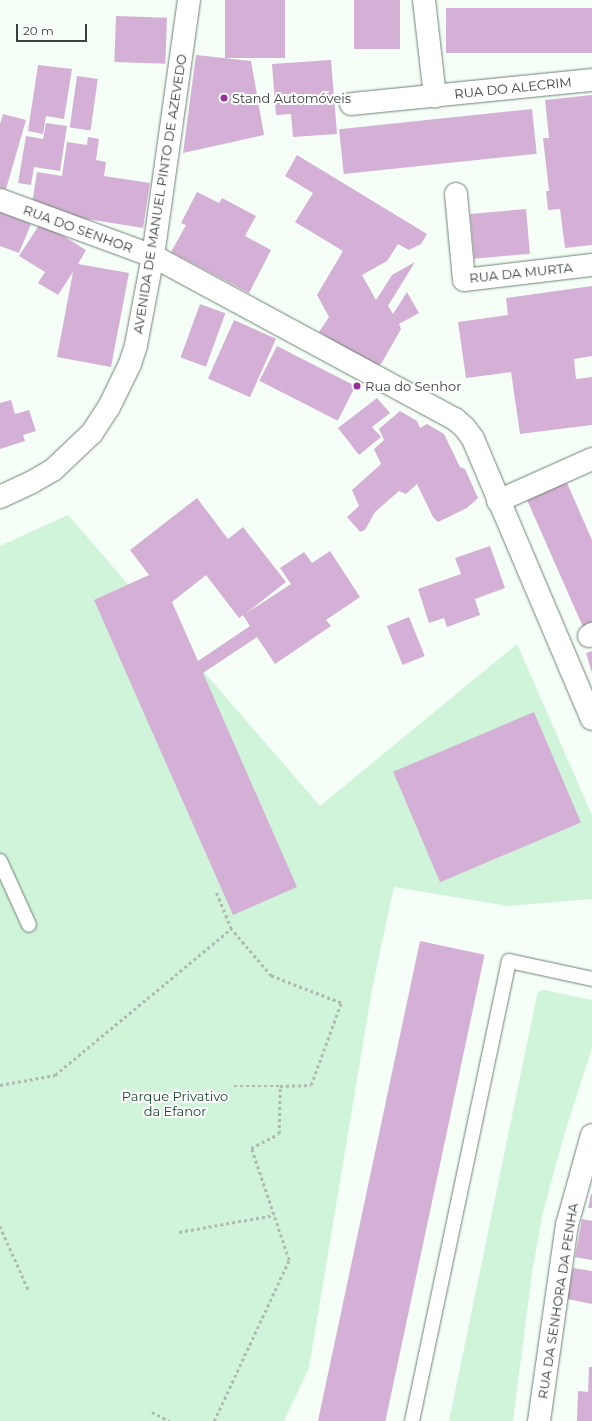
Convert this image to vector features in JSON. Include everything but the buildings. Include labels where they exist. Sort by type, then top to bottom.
[{"type":"street","name":"AVENIDA DE MANUEL PINTO DE AZEVEDO","points":[[0,496],[32,482],[53,470],[92,433],[109,407],[130,364],[136,345],[153,256],[188,0]]},
{"type":"street","points":[[424,0],[435,96]]},
{"type":"street","name":"RUA DO ALECRIM","points":[[351,104],[592,80]]},
{"type":"street","name":"RUA DA MURTA","points":[[456,194],[464,280],[592,265]]},
{"type":"street","name":"RUA DO SENHOR","points":[[0,200],[153,256],[455,419],[465,428],[473,439],[498,501],[592,719]]},
{"type":"street","points":[[498,501],[592,458]]},
{"type":"street","name":"RUA DA SENHORA DA PENHA","points":[[539,1421],[567,1225],[592,1135]]},
{"type":"lane","points":[[0,861],[29,925]]},
{"type":"lane","points":[[412,1421],[509,961],[592,979]]},
{"type":"path","points":[[216,892],[231,928],[271,976],[341,1003],[311,1085],[234,1086]]},
{"type":"path","points":[[0,1084],[55,1075],[231,928]]},
{"type":"path","points":[[214,1421],[289,1260],[251,1148],[279,1134],[280,1086]]},
{"type":"path","points":[[179,1232],[274,1215]]},
{"type":"path","points":[[0,1226],[29,1292]]},
{"type":"path","points":[[152,1412],[170,1421]]},
{"type":"green space","name":"Parque Privativo da Efanor","points":[[68,515],[320,806],[517,644],[592,815],[592,899],[507,906],[394,887],[372,989],[309,1368],[284,1421],[0,1421],[0,546]]},
{"type":"green space","points":[[544,990],[592,1000],[592,1048],[564,1135],[543,1212],[532,1273],[513,1421],[449,1421],[537,995],[539,991]]},
{"type":"place","name":"Stand Automóveis","points":[[224,98]]},
{"type":"place","name":"Rua do Senhor","points":[[357,386]]}]
